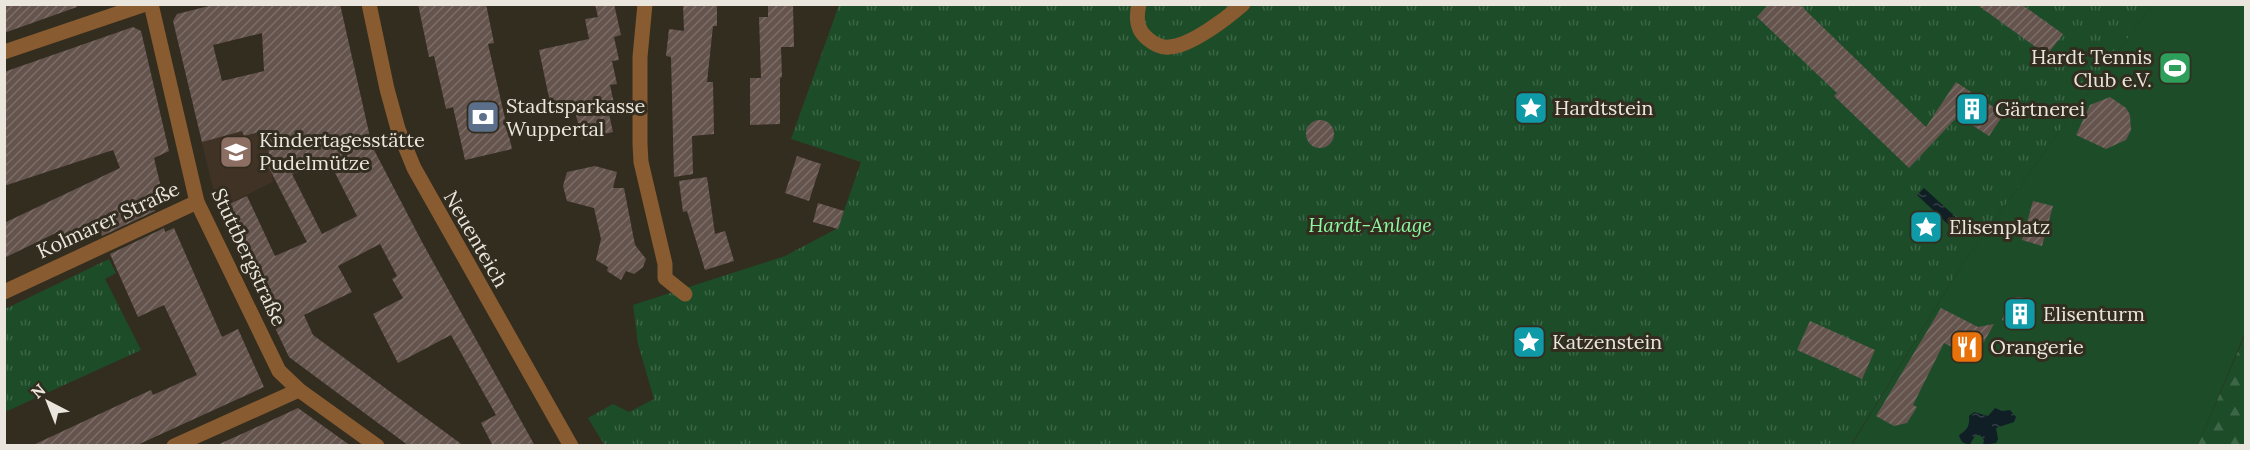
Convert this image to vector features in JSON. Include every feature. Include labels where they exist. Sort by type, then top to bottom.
[{"type":"street","points":[[4,52],[146,4]]},
{"type":"street","name":"Stuttbergstraße","points":[[151,4],[197,202],[279,371],[299,390],[377,446]]},
{"type":"street","name":"Neuenteich","points":[[369,4],[387,89],[398,129],[414,168],[571,446]]},
{"type":"street","points":[[645,4],[640,57],[641,162],[665,264],[666,278],[685,294]]},
{"type":"street","points":[[1139,4],[1137,22],[1140,30],[1146,38],[1158,46],[1170,47],[1203,33],[1243,4]]},
{"type":"street","name":"Kolmarer Straße","points":[[4,292],[197,202]]},
{"type":"street","points":[[174,446],[299,390]]},
{"type":"shaded area","name":"Kindertagesstätte Pudelmütze","points":[[264,89],[266,130],[273,182],[218,209],[193,106]]},
{"type":"green space","name":"Hardt-Anlage","points":[[839,5],[2152,5],[1965,260],[1851,445],[605,446],[588,418],[613,404],[629,412],[654,399],[638,344],[633,305],[785,256],[838,228],[861,162],[791,139]]},
{"type":"green space","points":[[2152,5],[2245,5],[2245,333],[2198,445],[1851,446],[1965,260]]},
{"type":"green space","points":[[109,259],[116,273],[105,279],[141,350],[5,412],[5,309]]},
{"type":"green space","points":[[2245,333],[2245,445],[2198,445],[2242,342]]},
{"type":"water","points":[[1924,188],[1960,221],[1952,228],[1917,195]]},
{"type":"water","points":[[1995,408],[2002,411],[2010,410],[2016,417],[2014,422],[1996,428],[1998,439],[1996,443],[1983,445],[1984,440],[1980,435],[1975,436],[1970,444],[1963,442],[1959,435],[1967,427],[1969,416],[1974,412],[1988,416]]},
{"type":"building","points":[[4,4],[77,4],[77,7],[4,33]]},
{"type":"building","points":[[217,4],[340,4],[372,146],[422,242],[535,446],[493,446],[481,423],[496,415],[451,335],[398,363],[373,314],[403,298],[392,279],[397,276],[380,244],[338,266],[352,292],[304,315],[313,335],[464,446],[409,446],[289,357],[218,209],[247,196],[275,256],[307,242],[267,164],[270,163],[266,130],[244,136],[242,131],[202,142],[173,21],[177,14]],"holes":[[[262,33],[264,71],[222,81],[213,45]],[[329,161],[357,216],[322,234],[292,174]]]},
{"type":"building","points":[[418,4],[486,4],[494,43],[488,44],[512,149],[465,160],[453,107],[446,109],[434,56],[429,57]]},
{"type":"building","points":[[595,4],[614,4],[621,35],[614,37],[619,60],[612,61],[617,84],[610,85],[615,108],[608,110],[613,132],[582,139],[574,107],[552,112],[539,50],[589,39],[585,19],[598,17]]},
{"type":"building","points":[[683,4],[717,4],[717,26],[713,26],[707,82],[713,82],[714,134],[692,136],[693,174],[674,177],[671,57],[666,56],[669,29],[684,31]]},
{"type":"building","points":[[768,4],[793,4],[794,47],[781,47],[780,124],[750,125],[750,78],[761,78],[759,17],[768,17]]},
{"type":"building","points":[[1769,4],[1799,4],[1926,127],[1956,82],[2004,114],[1989,136],[1958,116],[1909,168],[1834,96],[1837,93],[1757,17]]},
{"type":"building","points":[[1976,4],[2021,4],[2063,34],[2047,55]]},
{"type":"building","points":[[133,27],[141,31],[169,151],[154,158],[163,196],[152,202],[155,211],[102,236],[91,222],[61,237],[58,232],[4,258],[4,223],[120,168],[113,150],[4,186],[4,72]]},
{"type":"building","points":[[2110,97],[2126,108],[2130,115],[2131,130],[2126,140],[2106,149],[2076,135],[2090,105]]},
{"type":"building","points":[[1320,120],[1330,124],[1334,134],[1330,144],[1320,148],[1310,144],[1306,134],[1310,124]]},
{"type":"building","points":[[797,156],[821,164],[809,201],[785,193]]},
{"type":"building","points":[[595,166],[617,172],[613,188],[624,188],[635,245],[646,259],[643,267],[634,274],[626,271],[621,280],[607,271],[608,267],[596,260],[601,239],[594,208],[567,201],[563,186],[567,172]]},
{"type":"building","points":[[707,177],[715,234],[725,231],[734,261],[705,270],[687,211],[683,212],[679,181]]},
{"type":"building","points":[[2033,201],[2053,206],[2042,246],[2022,240]]},
{"type":"building","points":[[818,203],[844,211],[838,229],[813,222]]},
{"type":"building","points":[[164,228],[165,232],[174,228],[222,337],[238,329],[264,387],[135,446],[31,446],[151,390],[153,395],[197,375],[164,305],[138,317],[110,254]]},
{"type":"building","name":"Elisenturm","points":[[2017,297],[2032,302],[2036,311],[2033,321],[2020,328],[2002,320],[2008,302]]},
{"type":"building","name":"Orangerie","points":[[1941,308],[1978,327],[1994,324],[1977,354],[1972,351],[1963,353],[1944,343],[1913,405],[1917,407],[1907,423],[1894,426],[1876,416]]},
{"type":"building","points":[[1810,321],[1875,350],[1862,379],[1797,350]]},
{"type":"building","points":[[298,408],[351,446],[215,446],[268,422]]},
{"type":"place","name":"Hardt Tennis Club e.V.","points":[[2175,68]]},
{"type":"place","name":"Hardtstein","points":[[1531,108]]},
{"type":"place","name":"Gärtnerei","points":[[1972,109]]},
{"type":"place","name":"Stadtsparkasse Wuppertal","points":[[483,117]]},
{"type":"place","name":"Kindertagesstätte Pudelmütze","points":[[236,152]]},
{"type":"place","name":"Elisenplatz","points":[[1926,227]]},
{"type":"place","name":"Elisenturm","points":[[2020,314]]},
{"type":"place","name":"Katzenstein","points":[[1529,342]]},
{"type":"place","name":"Orangerie","points":[[1967,347]]}]
